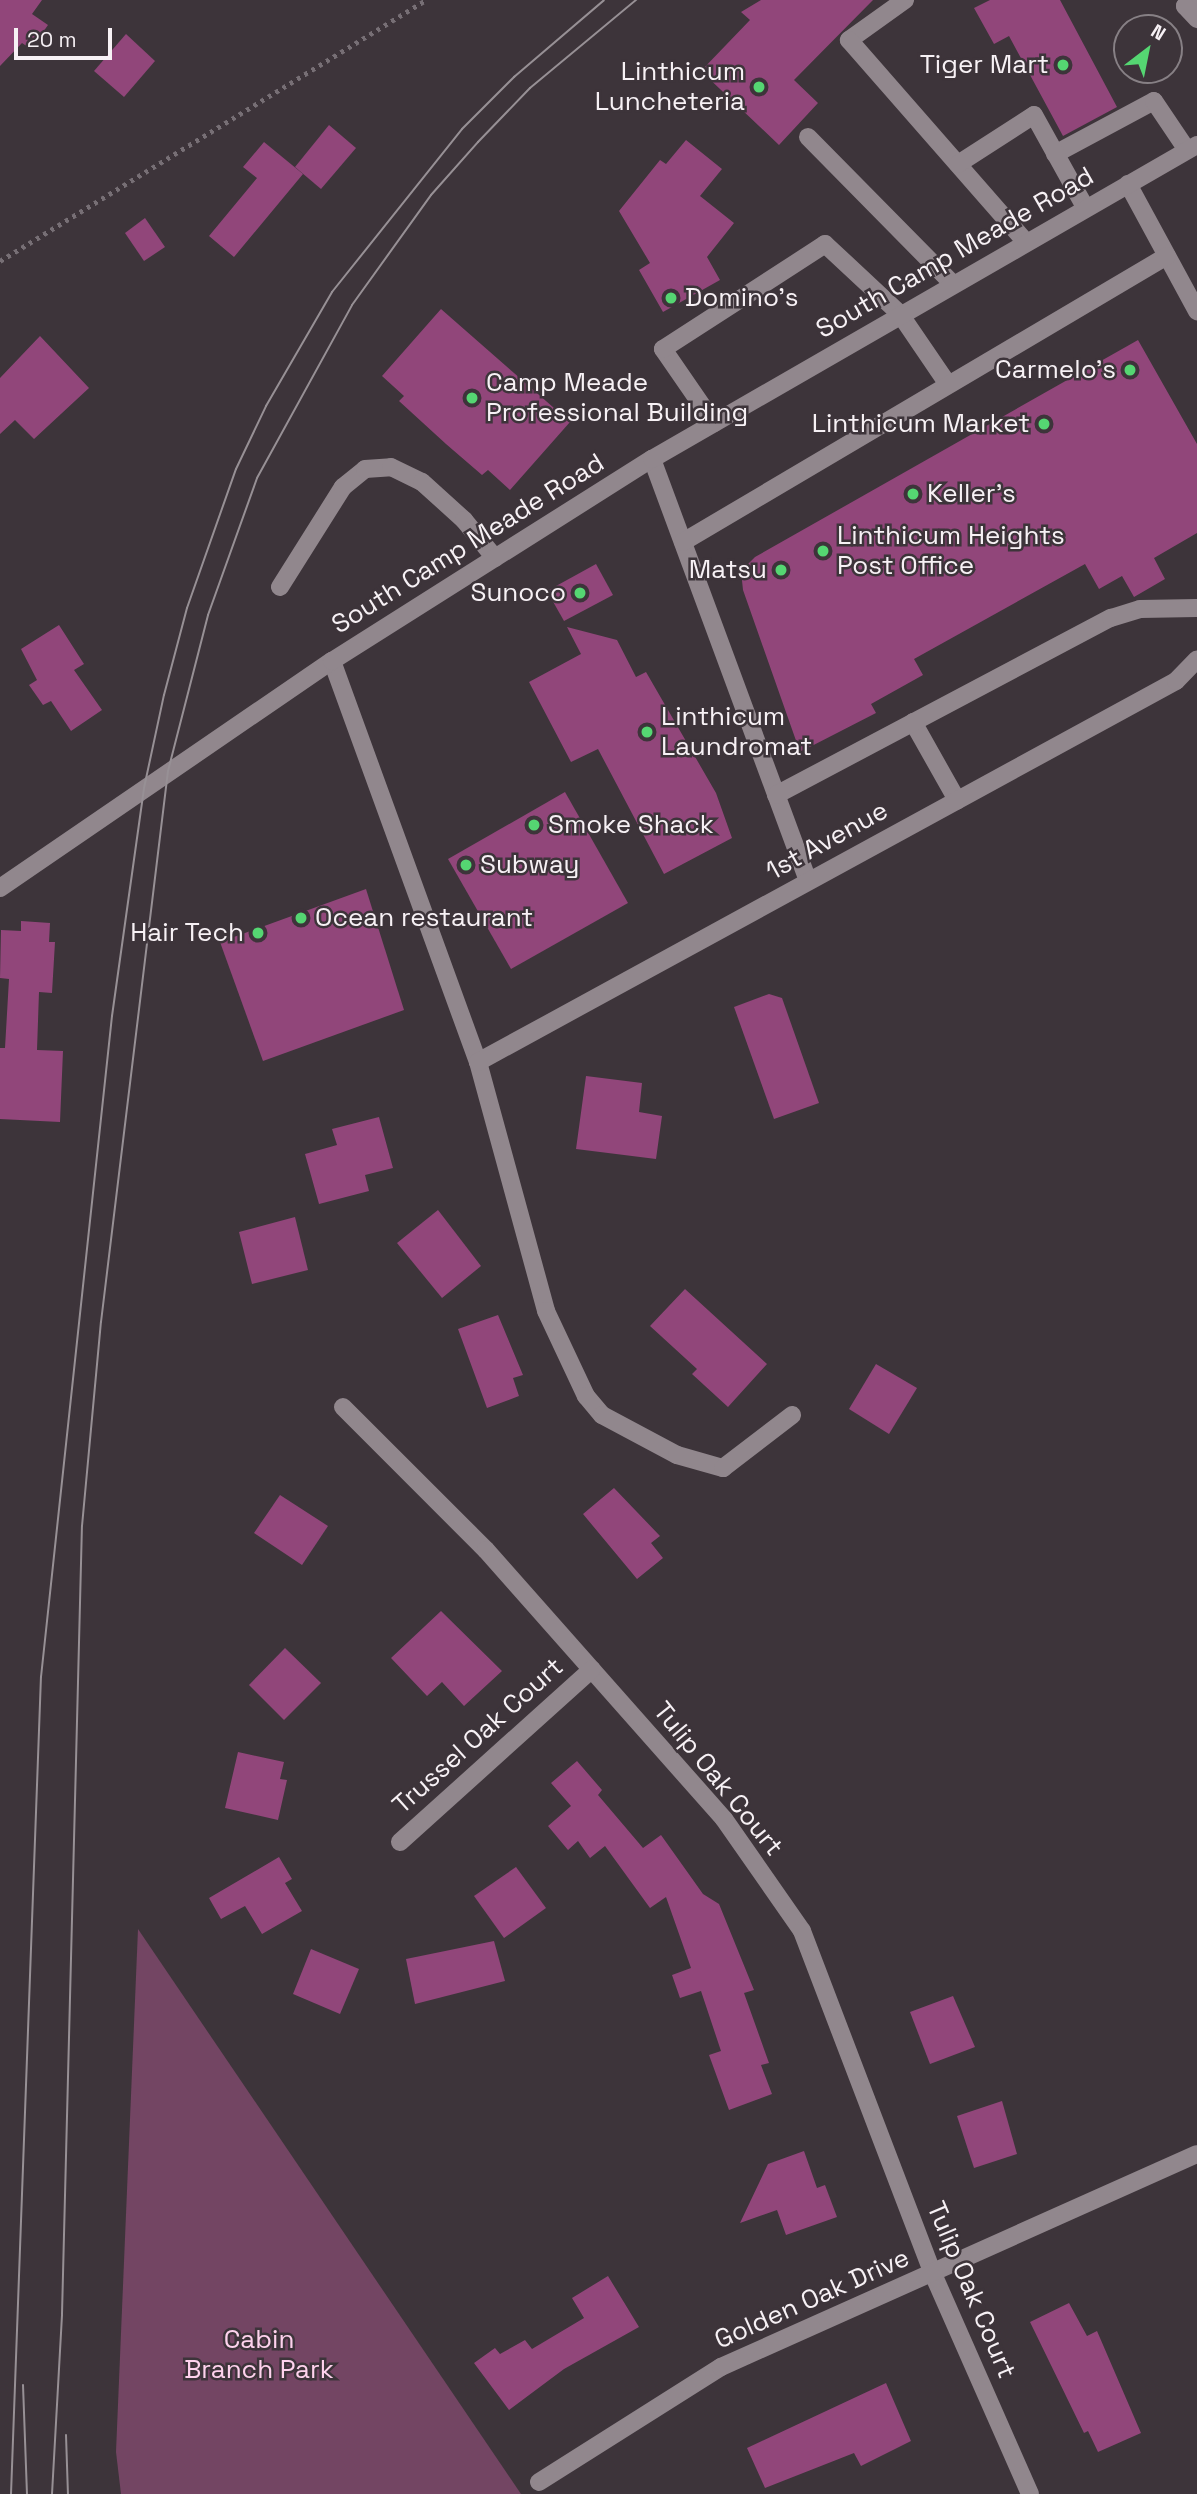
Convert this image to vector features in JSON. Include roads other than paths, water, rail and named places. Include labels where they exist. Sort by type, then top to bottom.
[{"type":"street","points":[[905,0],[849,40],[1025,241]]},
{"type":"street","points":[[1055,154],[1154,101],[1192,147]]},
{"type":"street","points":[[958,164],[1034,115],[1085,207]]},
{"type":"street","points":[[808,137],[952,283]]},
{"type":"street","name":"South Camp Meade Road","points":[[0,888],[332,661],[652,459],[952,283],[1192,147]]},
{"type":"street","points":[[1128,184],[1197,311]]},
{"type":"street","points":[[714,424],[663,349],[825,244],[900,314],[947,383]]},
{"type":"street","points":[[683,542],[947,383],[1167,256]]},
{"type":"street","points":[[652,459],[808,881]]},
{"type":"street","points":[[281,587],[343,487],[365,469],[391,467],[422,482],[464,520],[495,558]]},
{"type":"street","points":[[776,795],[1111,618],[1140,610],[1197,608]]},
{"type":"street","name":"1st Avenue","points":[[478,1062],[1175,681],[1197,659]]},
{"type":"street","points":[[332,661],[478,1062],[546,1311],[586,1396],[602,1415],[677,1455],[723,1468],[792,1415]]},
{"type":"street","points":[[914,722],[957,800]]},
{"type":"street","name":"Tulip Oak Court","points":[[343,1407],[486,1550],[724,1819],[802,1931],[933,2274],[1030,2494]]},
{"type":"street","name":"Trussel Oak Court","points":[[400,1842],[592,1669]]},
{"type":"street","name":"Golden Oak Drive","points":[[539,2482],[721,2367],[1197,2154]]},
{"type":"tram line","points":[[11,2494],[41,1677],[112,1016],[144,788],[164,695],[187,608],[236,469],[266,406],[332,292],[462,129],[514,77],[604,0]]},
{"type":"tram line","points":[[52,2494],[62,2314],[82,1526],[101,1322],[168,771],[208,615],[257,478],[352,305],[431,195],[478,142],[530,88],[636,0]]},
{"type":"tram line","points":[[23,2385],[27,2494]]},
{"type":"tram line","points":[[66,2435],[68,2494]]},
{"type":"place","name":"Tiger Mart","points":[[1063,65]]},
{"type":"place","name":"Linthicum Luncheteria","points":[[759,87]]},
{"type":"place","name":"Domino's","points":[[671,298]]},
{"type":"place","name":"Carmelo's","points":[[1130,370]]},
{"type":"place","name":"Camp Meade Professional Building","points":[[472,398]]},
{"type":"place","name":"Linthicum Market","points":[[1044,424]]},
{"type":"place","name":"Keller's","points":[[913,494]]},
{"type":"place","name":"Linthicum Heights Post Office","points":[[823,551]]},
{"type":"place","name":"Matsu","points":[[781,570]]},
{"type":"place","name":"Sunoco","points":[[580,593]]},
{"type":"place","name":"Linthicum Laundromat","points":[[647,732]]},
{"type":"place","name":"Smoke Shack","points":[[534,825]]},
{"type":"place","name":"Subway","points":[[466,865]]},
{"type":"place","name":"Ocean restaurant","points":[[301,918]]},
{"type":"place","name":"Hair Tech","points":[[258,933]]},
{"type":"park label","name":"Cabin Branch Park","points":[[259,2355]]}]
